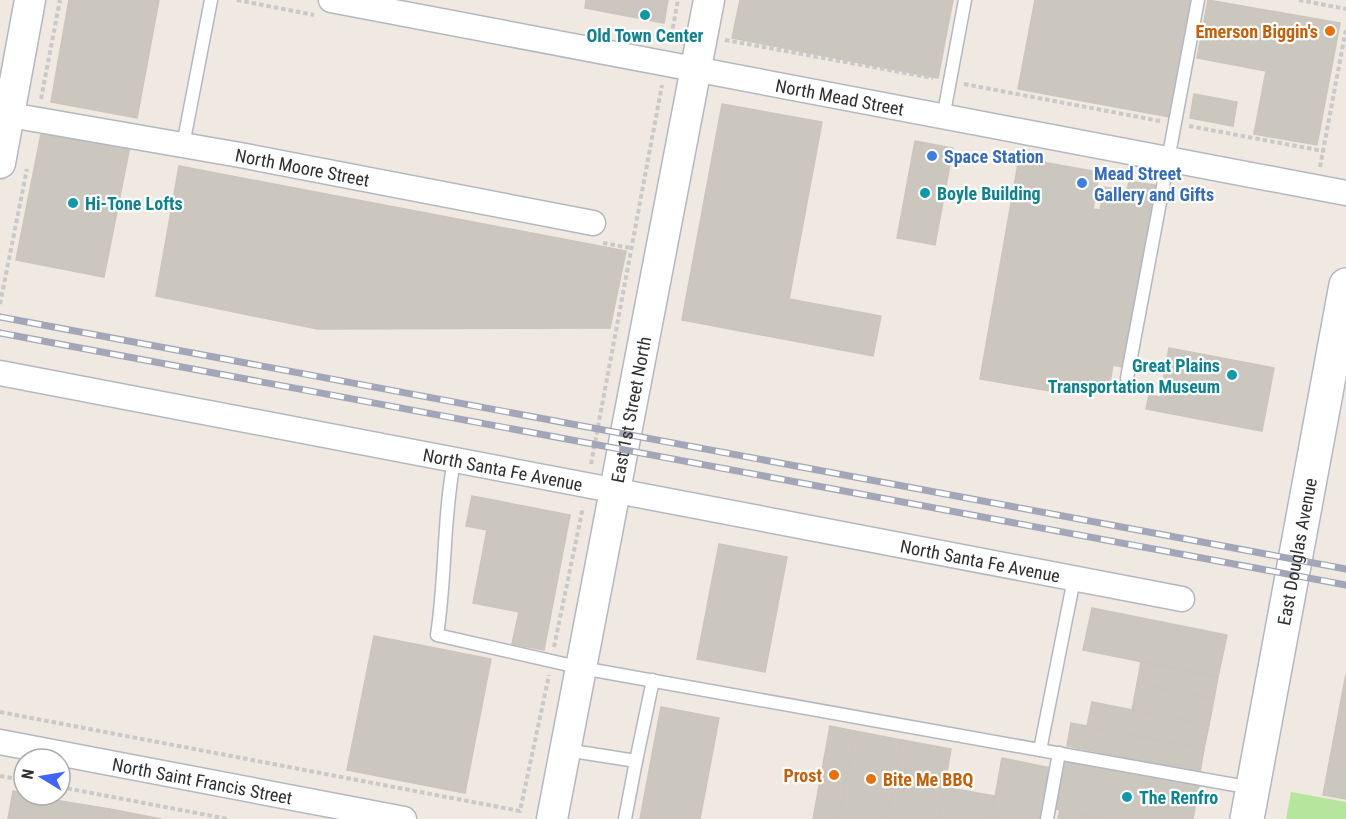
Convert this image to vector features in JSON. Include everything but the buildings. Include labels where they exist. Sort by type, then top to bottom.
[{"type":"main road","name":"East Douglas Avenue","points":[[1250,804],[1345,292]]},
{"type":"street","points":[[0,164],[8,103],[30,0]]},
{"type":"street","name":"North Mead Street","points":[[331,0],[1168,161],[1346,193]]},
{"type":"street","name":"East 1st Street North","points":[[552,819],[709,0]]},
{"type":"street","name":"North Moore Street","points":[[8,103],[183,145],[593,223]]},
{"type":"street","name":"North Santa Fe Avenue","points":[[0,373],[1182,599]]},
{"type":"street","name":"North Saint Francis Street","points":[[0,742],[404,819]]},
{"type":"lane","points":[[183,145],[211,0]]},
{"type":"lane","points":[[943,117],[964,0]]},
{"type":"lane","points":[[1127,378],[1198,0]]},
{"type":"lane","points":[[454,461],[448,492],[444,593],[437,635],[582,668],[1059,753],[1250,804]]},
{"type":"lane","points":[[1040,750],[1074,579]]},
{"type":"lane","points":[[625,819],[653,680]]},
{"type":"lane","points":[[566,750],[636,761]]},
{"type":"lane","points":[[1047,819],[1059,753]]},
{"type":"path","points":[[0,712],[520,810],[587,487],[678,0]]},
{"type":"path","points":[[1299,0],[1346,9]]},
{"type":"path","points":[[1320,170],[1346,29]]},
{"type":"path","points":[[724,40],[1323,151]]},
{"type":"path","points":[[72,789],[228,819]]},
{"type":"green space","points":[[1291,792],[1346,802],[1346,819],[1286,819]]},
{"type":"railway","points":[[0,317],[1346,569]]},
{"type":"railway","points":[[0,333],[1346,585]]},
{"type":"place","name":"Old Town Center","points":[[645,15]]},
{"type":"place","name":"Emerson Biggin's","points":[[1330,31]]},
{"type":"place","name":"Space Station","points":[[932,156]]},
{"type":"place","name":"Mead Street Gallery and Gifts","points":[[1082,183]]},
{"type":"place","name":"Boyle Building","points":[[925,193]]},
{"type":"place","name":"Hi-Tone Lofts","points":[[73,203]]},
{"type":"place","name":"Great Plains Transportation Museum","points":[[1232,375]]},
{"type":"place","name":"Prost","points":[[834,775]]},
{"type":"place","name":"Bite Me BBQ","points":[[871,779]]},
{"type":"place","name":"The Renfro","points":[[1127,797]]}]
